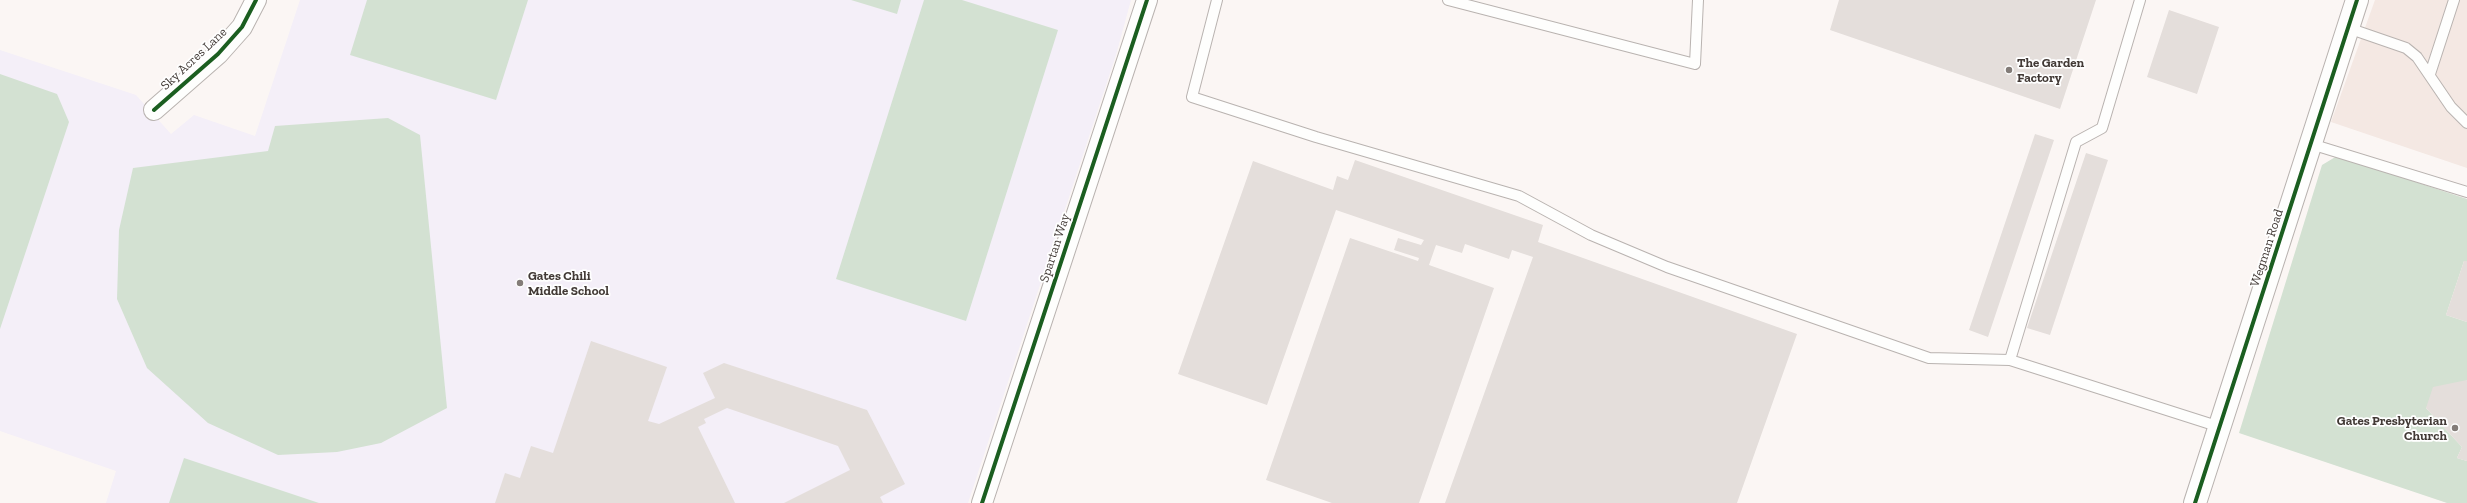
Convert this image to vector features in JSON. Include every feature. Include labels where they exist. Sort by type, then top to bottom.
[{"type":"street","name":"Sky Acres Lane","points":[[154,110],[218,54],[242,27],[256,0]]},
{"type":"street","name":"Spartan Way","points":[[982,503],[1148,0]]},
{"type":"street","name":"Wegman Road","points":[[2195,503],[2357,0]]},
{"type":"lane","points":[[1217,0],[1192,97],[1316,137],[1520,196],[1591,235],[1667,267],[1929,358],[2010,360],[2220,427]]},
{"type":"lane","points":[[1448,0],[1695,64],[1698,0]]},
{"type":"lane","points":[[2010,360],[2076,142],[2102,128],[2140,0]]},
{"type":"lane","points":[[2430,74],[2454,0]]},
{"type":"lane","points":[[2348,28],[2406,48],[2417,57],[2451,107],[2467,123]]},
{"type":"lane","points":[[2311,144],[2467,192]]},
{"type":"shaded area","name":"Gates Chili Middle School","points":[[300,0],[1131,0],[1116,55],[968,503],[106,503],[116,471],[0,431],[0,50],[136,95],[171,134],[194,115],[255,136]]},
{"type":"shaded area","points":[[2375,0],[2467,0],[2467,168],[2331,122]]},
{"type":"green space","points":[[367,0],[528,0],[496,100],[350,55]]},
{"type":"green space","points":[[851,0],[901,0],[897,14]]},
{"type":"green space","points":[[924,0],[962,0],[1058,30],[966,321],[836,279]]},
{"type":"green space","points":[[0,74],[57,94],[69,122],[0,329]]},
{"type":"green space","points":[[388,118],[420,135],[447,408],[381,443],[337,452],[278,455],[208,423],[147,368],[117,299],[119,230],[133,168],[268,151],[275,126]]},
{"type":"green space","points":[[2337,156],[2467,199],[2467,261],[2464,261],[2446,315],[2467,322],[2467,380],[2426,408],[2462,447],[2457,458],[2467,461],[2467,503],[2447,503],[2239,433],[2322,165]]},
{"type":"green space","points":[[184,458],[319,503],[169,503]]},
{"type":"building","name":"The Garden Factory","points":[[1839,0],[2096,0],[2060,109],[1830,30]]},
{"type":"building","points":[[2169,10],[2219,27],[2197,94],[2147,77]]},
{"type":"building","points":[[2035,134],[2054,140],[1988,337],[1969,330]]},
{"type":"building","points":[[2086,153],[2108,160],[2050,335],[2027,328]]},
{"type":"building","points":[[1355,160],[1543,225],[1538,242],[1797,334],[1737,503],[1445,503],[1533,257],[1512,250],[1509,259],[1465,244],[1462,253],[1436,245],[1429,265],[1494,288],[1419,503],[1332,503],[1266,480],[1350,238],[1418,261],[1419,258],[1394,250],[1398,238],[1421,245],[1424,240],[1336,210],[1267,405],[1178,374],[1253,161],[1333,190],[1337,176],[1348,180]]},
{"type":"building","points":[[2464,261],[2467,261],[2467,322],[2446,315]]},
{"type":"building","points":[[591,341],[667,367],[648,421],[659,424],[715,398],[703,373],[724,363],[867,410],[905,484],[880,497],[883,503],[784,503],[850,470],[838,446],[727,408],[704,419],[706,423],[698,427],[735,503],[495,503],[505,473],[520,478],[531,446],[553,453]]},
{"type":"building","name":"Gates Presbyterian Church","points":[[2467,380],[2467,461],[2457,458],[2462,447],[2426,408],[2433,387]]},
{"type":"cycle path","points":[[154,110],[218,54],[242,27],[256,0]]},
{"type":"cycle path","points":[[982,503],[1147,0]]},
{"type":"cycle path","points":[[2195,503],[2357,0]]},
{"type":"place","name":"The Garden Factory","points":[[2009,70]]},
{"type":"place","name":"Gates Chili Middle School","points":[[520,283]]},
{"type":"place","name":"Gates Presbyterian Church","points":[[2455,428]]}]
